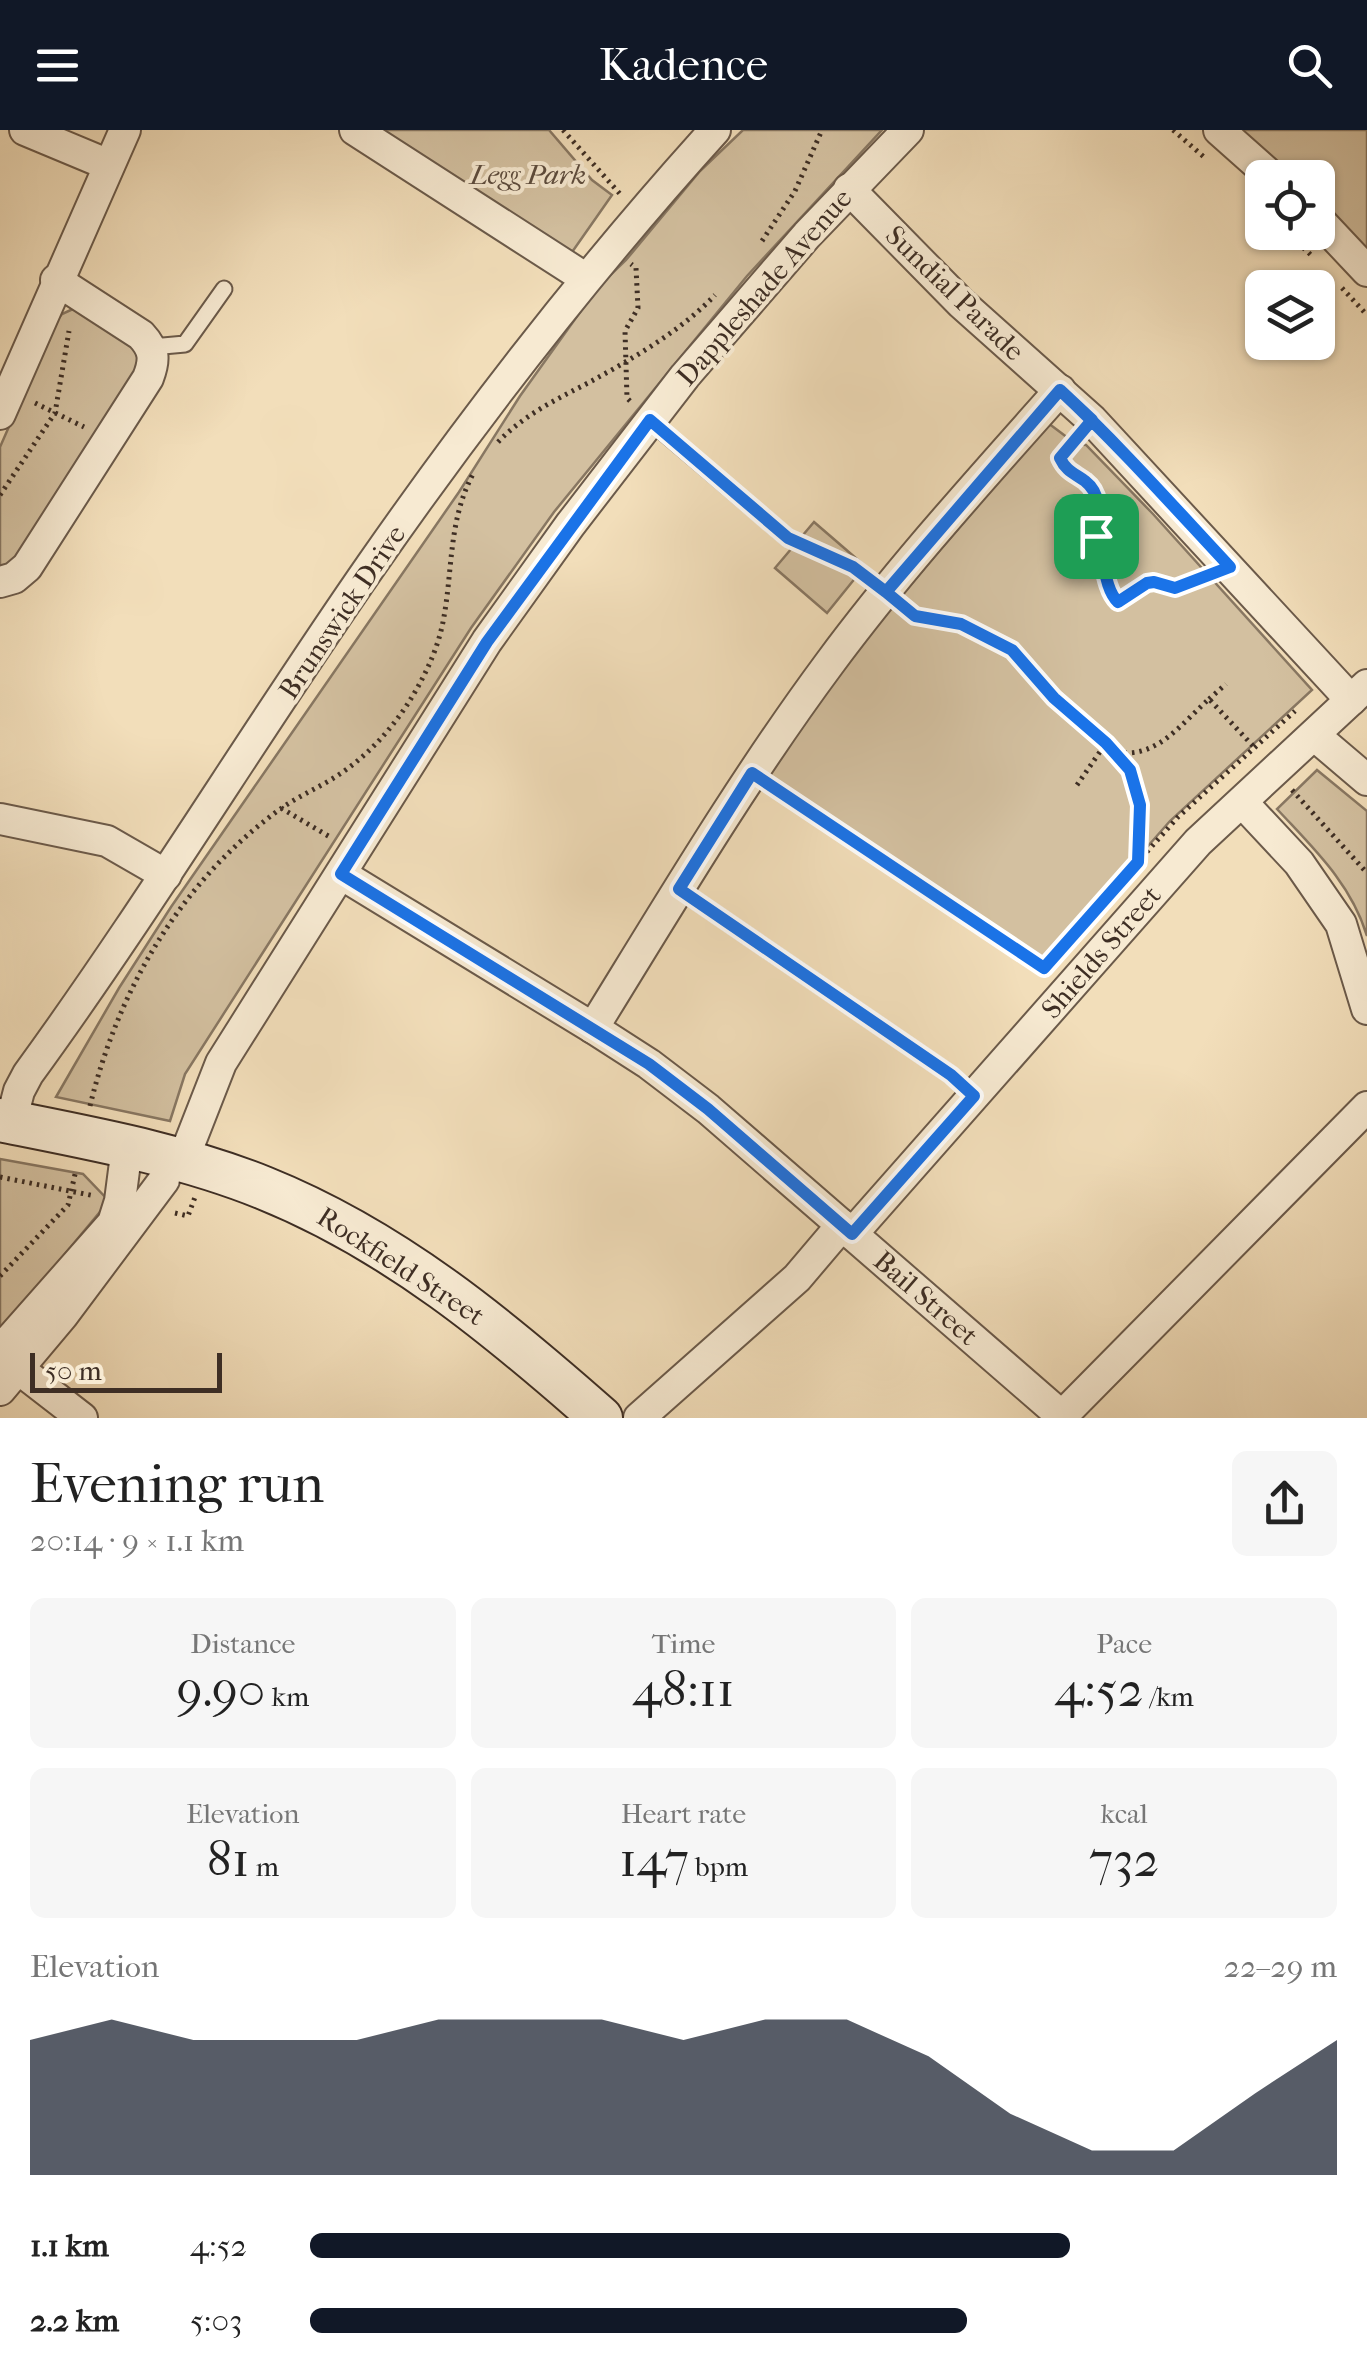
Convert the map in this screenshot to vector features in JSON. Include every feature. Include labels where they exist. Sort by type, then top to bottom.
[{"type":"street","points":[[26,130],[109,166]]},
{"type":"street","points":[[5,402],[125,130]]},
{"type":"street","points":[[356,130],[585,278]]},
{"type":"street","name":"Brunswick Drive","points":[[4,1133],[28,1074],[106,968],[370,568],[477,418],[585,278],[716,130]]},
{"type":"street","name":"Dappleshade Avenue","points":[[5,1366],[120,1240],[174,1170],[221,1063],[487,642],[650,420],[758,290],[908,130]]},
{"type":"street","points":[[1220,130],[1253,160]]},
{"type":"street","name":"Sundial Parade","points":[[850,190],[960,303],[1092,420],[1230,567],[1359,693]]},
{"type":"street","points":[[1335,237],[1367,272]]},
{"type":"street","points":[[0,582],[14,578],[27,566],[148,378],[154,362],[152,347],[142,335],[56,280]]},
{"type":"street","points":[[594,1028],[752,773],[830,662],[1060,390]]},
{"type":"street","name":"Shields Street","points":[[639,1418],[848,1229],[974,1096],[1198,842],[1359,693]]},
{"type":"street","points":[[1314,736],[1367,780]]},
{"type":"street","points":[[1242,802],[1298,863],[1342,924],[1367,1008]]},
{"type":"street","points":[[0,819],[107,841],[166,874]]},
{"type":"street","name":"Bail Street","points":[[341,874],[649,1064],[708,1109],[1063,1417]]},
{"type":"street","points":[[1063,1417],[1367,1107]]},
{"type":"street","name":"Rockfield Street","points":[[4,1133],[174,1170],[304,1205],[394,1255],[503,1332],[601,1418]]},
{"type":"street","points":[[82,1418],[5,1366],[112,1223],[120,1202],[125,1159]]},
{"type":"street","name":"Rockfield Street","points":[[174,1170],[350,1254],[404,1287],[464,1331],[563,1418]]},
{"type":"street","name":"Shields Street","points":[[657,1418],[686,1378]]},
{"type":"lane","points":[[152,347],[185,344],[224,289]]},
{"type":"lane","points":[[650,420],[788,538]]},
{"type":"lane","points":[[679,889],[951,1075],[974,1096]]},
{"type":"path","points":[[563,130],[622,195]]},
{"type":"path","points":[[756,249],[795,191],[822,130]]},
{"type":"path","points":[[610,248],[636,268],[638,308],[625,331],[627,398],[650,420]]},
{"type":"path","points":[[1305,250],[1319,264]]},
{"type":"path","points":[[1335,281],[1367,315]]},
{"type":"path","points":[[489,452],[518,421],[687,321],[717,293]]},
{"type":"path","points":[[0,494],[55,413],[71,317]]},
{"type":"path","points":[[5,402],[55,413],[108,438]]},
{"type":"path","points":[[1092,420],[1060,458],[1065,468],[1092,488],[1098,499],[1096,536],[1112,596],[1118,602],[1126,600],[1154,582],[1175,588],[1230,567]]},
{"type":"path","points":[[0,1276],[68,1205],[100,1064],[128,994],[149,956],[200,885],[281,808],[354,764],[380,740],[425,675],[442,625],[456,515],[478,465]]},
{"type":"path","points":[[752,773],[1044,968],[1138,862],[1140,805],[1130,770],[1106,743],[1071,716],[1012,650],[961,624],[915,616],[853,567],[788,538]]},
{"type":"path","points":[[1114,751],[1135,754],[1156,747],[1226,684]]},
{"type":"path","points":[[1209,698],[1254,748]]},
{"type":"path","points":[[1077,785],[1106,743]]},
{"type":"path","points":[[1275,771],[1367,873]]},
{"type":"path","points":[[281,808],[337,841]]},
{"type":"green space","name":"Legg Park","points":[[378,130],[549,130],[592,180],[612,195],[570,255]]},
{"type":"green space","points":[[743,130],[882,130],[747,276],[554,512],[471,628],[185,1074],[170,1121],[56,1097],[171,907],[459,492],[520,396],[598,287],[626,260],[700,171]]},
{"type":"green space","points":[[1240,130],[1367,130],[1367,251],[1335,218],[1335,160],[1274,160]]},
{"type":"green space","points":[[73,309],[133,342],[142,361],[19,558],[0,571],[0,447],[54,324]]},
{"type":"green space","points":[[1048,423],[1076,444],[1086,445],[1312,690],[1170,821],[1044,964],[766,776],[840,672]]},
{"type":"green space","points":[[814,522],[865,566],[827,613],[775,568]]},
{"type":"green space","points":[[1317,770],[1367,811],[1367,936],[1341,883],[1277,809]]},
{"type":"green space","points":[[0,1159],[83,1174],[109,1201],[0,1332]]},
{"type":"route","points":[[1096,536],[1098,499],[1083,479],[1065,468],[1060,458],[1092,420],[1060,390],[886,592],[853,567],[788,538],[650,420],[487,642],[341,874],[649,1064],[708,1109],[852,1234],[974,1096],[951,1075],[679,889],[752,773],[1044,968],[1138,862],[1140,805],[1130,770],[1106,743],[1071,716],[1012,650],[961,624],[915,616],[886,592],[948,518],[1060,390],[1092,420],[1130,459],[1230,567],[1175,588],[1147,583],[1118,602],[1108,589],[1105,559],[1096,536]]}]
